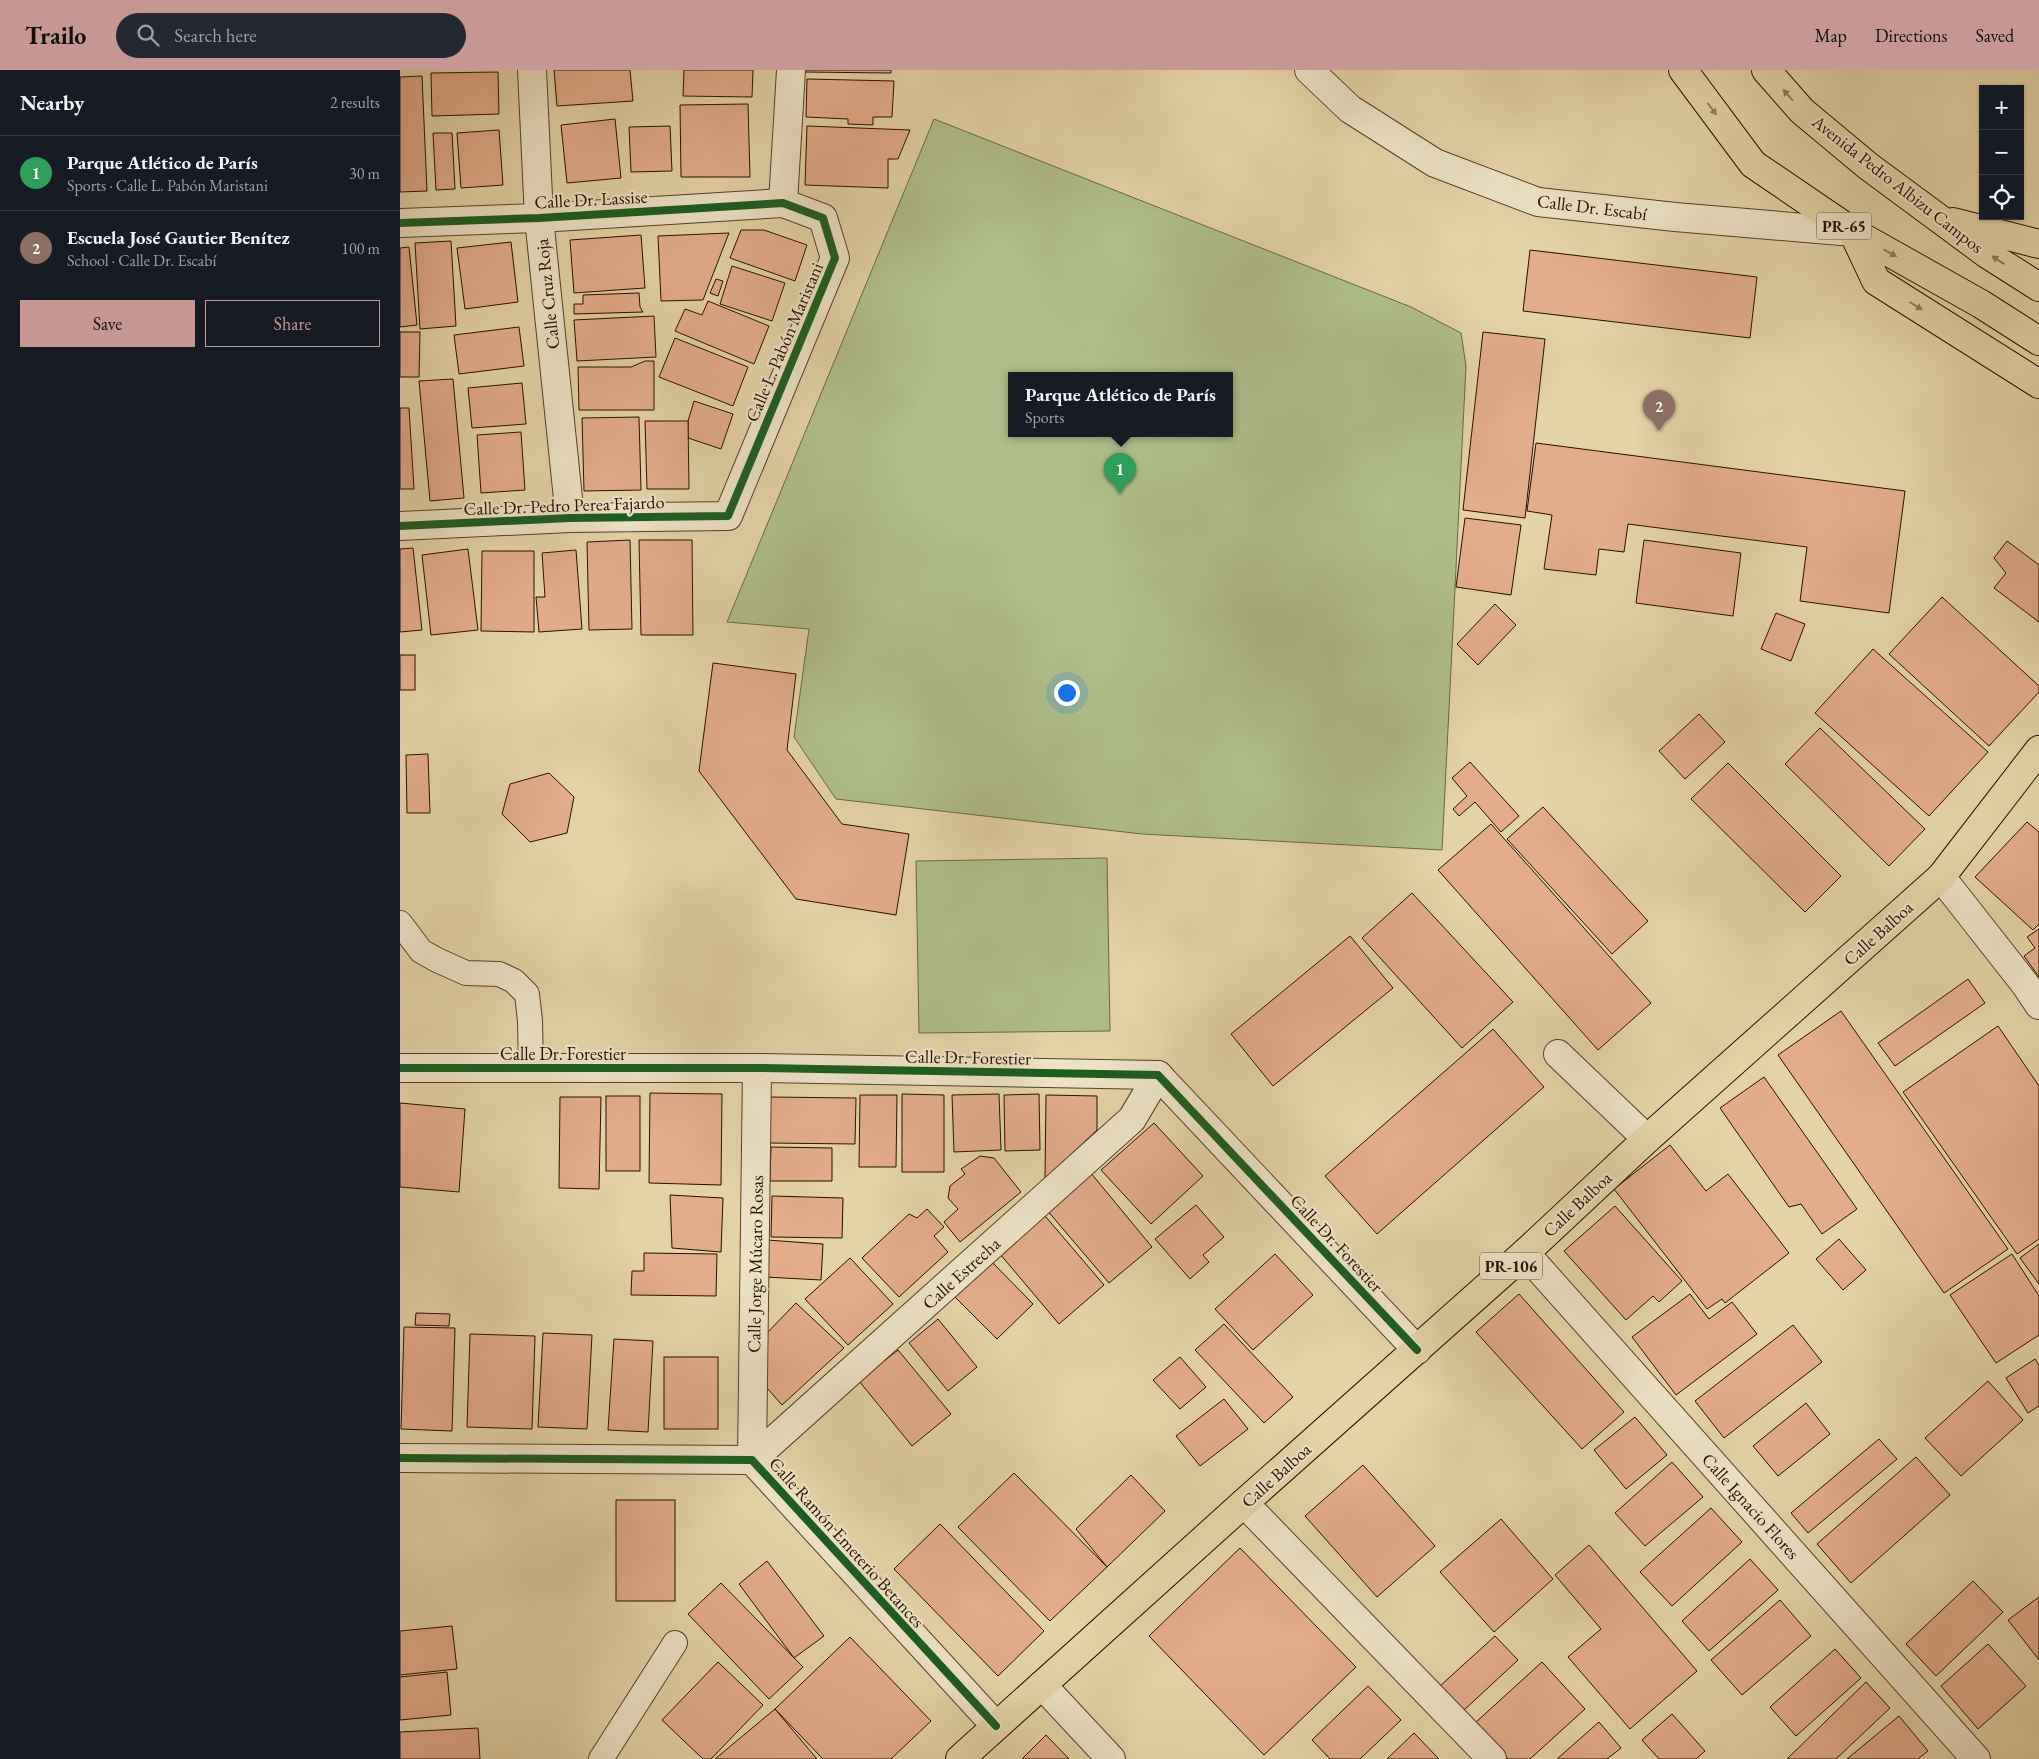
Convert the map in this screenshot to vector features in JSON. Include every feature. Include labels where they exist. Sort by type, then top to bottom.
[{"type":"main road","name":"PR-65","points":[[1683,70],[1753,164],[1853,232],[1981,304],[2039,341]]},
{"type":"main road","name":"Avenida Pedro Albizu Campos","points":[[1766,70],[1802,110],[1868,166],[1987,254],[2039,287]]},
{"type":"main road","points":[[1939,218],[2039,244]]},
{"type":"main road","points":[[1853,232],[1876,281],[2039,384]]},
{"type":"main road","name":"Calle Balboa","points":[[960,1759],[1525,1253],[1647,1138],[1941,877],[2039,750]]},
{"type":"street","name":"Calle Cruz Roja","points":[[532,70],[539,218],[570,518]]},
{"type":"street","points":[[783,203],[791,70]]},
{"type":"street","name":"Calle Dr. Escabí","points":[[1309,70],[1350,109],[1435,163],[1538,202],[1675,217],[1853,232]]},
{"type":"street","name":"Calle Dr. Lassise","points":[[400,223],[539,218],[783,203]]},
{"type":"street","name":"Calle L. Pabón Maristani","points":[[728,516],[835,258],[823,218],[783,203]]},
{"type":"street","name":"Calle Dr. Pedro Perea Fajardo","points":[[400,526],[570,518],[728,516]]},
{"type":"street","points":[[1941,877],[2025,984],[2039,1005]]},
{"type":"street","points":[[1558,1054],[1647,1138]]},
{"type":"street","name":"Calle Dr. Forestier","points":[[400,1068],[757,1068],[1158,1075],[1417,1350]]},
{"type":"street","name":"Calle Jorge Múcaro Rosas","points":[[752,1460],[757,1068]]},
{"type":"street","name":"Calle Estrecha","points":[[752,1460],[1132,1119],[1158,1075]]},
{"type":"street","name":"Calle Ignacio Flores","points":[[1525,1253],[1976,1759]]},
{"type":"street","name":"Calle Ramón Emeterio Betances","points":[[400,1458],[752,1460],[996,1726]]},
{"type":"street","points":[[1244,1503],[1492,1759]]},
{"type":"street","points":[[1042,1685],[1111,1759]]},
{"type":"lane","points":[[400,923],[421,951],[437,960],[466,973],[499,974],[514,981],[527,994],[530,1021],[531,1068]]},
{"type":"lane","points":[[601,1759],[676,1643]]},
{"type":"green space","points":[[934,119],[1411,307],[1461,333],[1466,366],[1442,850],[1142,834],[836,799],[794,737],[809,629],[727,622]]},
{"type":"green space","points":[[1107,858],[1110,1031],[919,1033],[916,861]]},
{"type":"building","points":[[554,70],[630,70],[633,101],[557,106]]},
{"type":"building","points":[[684,70],[753,70],[752,97],[683,96]]},
{"type":"building","points":[[804,70],[891,70],[891,73],[804,72]]},
{"type":"building","points":[[498,72],[499,114],[432,116],[431,73]]},
{"type":"building","points":[[422,76],[427,191],[400,192],[400,77]]},
{"type":"building","points":[[807,79],[894,81],[892,117],[873,117],[873,125],[848,124],[848,119],[806,117]]},
{"type":"building","points":[[748,104],[750,177],[681,177],[680,105]]},
{"type":"building","points":[[615,119],[621,178],[567,183],[561,125]]},
{"type":"building","points":[[670,126],[672,171],[631,172],[629,127]]},
{"type":"building","points":[[807,126],[910,130],[898,159],[888,159],[888,188],[805,185]]},
{"type":"building","points":[[499,130],[503,185],[461,188],[457,133]]},
{"type":"building","points":[[433,133],[452,133],[455,189],[436,190]]},
{"type":"building","points":[[741,230],[764,230],[807,245],[795,281],[730,258]]},
{"type":"building","points":[[729,233],[703,300],[661,301],[658,236]]},
{"type":"building","points":[[641,235],[645,288],[574,293],[570,240]]},
{"type":"building","points":[[451,241],[456,326],[420,329],[415,243]]},
{"type":"building","points":[[511,242],[518,302],[465,309],[457,248]]},
{"type":"building","points":[[409,247],[417,325],[400,327],[400,248]]},
{"type":"building","points":[[1530,250],[1757,277],[1750,338],[1523,311]]},
{"type":"building","points":[[732,266],[785,283],[772,321],[720,304]]},
{"type":"building","points":[[716,279],[723,281],[718,296],[710,293]]},
{"type":"building","points":[[639,293],[640,307],[643,312],[574,314],[574,304],[583,304],[583,295]]},
{"type":"building","points":[[708,301],[769,326],[754,364],[675,331],[685,309],[702,315]]},
{"type":"building","points":[[654,316],[656,357],[577,361],[574,320]]},
{"type":"building","points":[[519,327],[524,366],[459,374],[454,335]]},
{"type":"building","points":[[400,332],[420,332],[419,377],[400,377]]},
{"type":"building","points":[[1483,332],[1545,339],[1525,518],[1463,510]]},
{"type":"building","points":[[675,338],[748,367],[733,406],[659,377]]},
{"type":"building","points":[[645,361],[654,361],[654,410],[579,410],[578,367],[631,367]]},
{"type":"building","points":[[453,379],[464,498],[430,501],[419,381]]},
{"type":"building","points":[[522,383],[526,424],[472,428],[468,388]]},
{"type":"building","points":[[694,401],[733,414],[721,449],[688,438],[688,421]]},
{"type":"building","points":[[400,408],[409,408],[414,489],[400,489]]},
{"type":"building","points":[[639,417],[641,490],[584,491],[582,418]]},
{"type":"building","points":[[645,421],[688,421],[689,489],[647,489]]},
{"type":"building","points":[[521,432],[525,490],[481,493],[477,435]]},
{"type":"building","points":[[1536,443],[1905,491],[1889,613],[1800,601],[1807,547],[1628,524],[1624,552],[1599,549],[1596,575],[1544,569],[1552,515],[1527,511]]},
{"type":"building","points":[[1465,518],[1521,525],[1511,595],[1456,587]]},
{"type":"building","points":[[630,540],[632,629],[589,630],[587,542]]},
{"type":"building","points":[[639,540],[692,540],[693,635],[641,635]]},
{"type":"building","points":[[1644,540],[1741,553],[1733,616],[1636,603]]},
{"type":"building","points":[[2007,541],[2039,565],[2039,622],[1994,588],[2006,573],[1994,558]]},
{"type":"building","points":[[413,548],[422,630],[400,632],[400,549]]},
{"type":"building","points":[[468,549],[478,630],[431,635],[422,555]]},
{"type":"building","points":[[576,550],[582,629],[539,632],[536,597],[545,597],[542,553]]},
{"type":"building","points":[[482,551],[534,551],[534,632],[481,631]]},
{"type":"building","points":[[1942,597],[2039,686],[2039,692],[1989,746],[1889,654]]},
{"type":"building","points":[[1495,604],[1516,625],[1478,665],[1457,644]]},
{"type":"building","points":[[1776,613],[1805,624],[1791,661],[1761,649]]},
{"type":"building","points":[[1873,649],[1988,752],[1929,816],[1815,713]]},
{"type":"building","points":[[400,655],[415,655],[415,690],[400,690]]},
{"type":"building","points":[[713,663],[796,674],[787,750],[842,824],[909,834],[896,915],[796,899],[699,771]]},
{"type":"building","points":[[1699,714],[1725,742],[1685,779],[1659,751]]},
{"type":"building","points":[[1820,728],[1925,829],[1889,866],[1785,764]]},
{"type":"building","points":[[428,754],[430,813],[407,813],[406,755]]},
{"type":"building","points":[[1470,762],[1519,816],[1501,832],[1475,802],[1459,816],[1453,809],[1467,796],[1452,778]]},
{"type":"building","points":[[1728,763],[1841,876],[1805,912],[1691,799]]},
{"type":"building","points":[[549,773],[574,797],[567,833],[530,842],[502,814],[510,784]]},
{"type":"building","points":[[1543,807],[1648,921],[1612,954],[1507,839]]},
{"type":"building","points":[[2027,822],[2039,832],[2039,924],[2033,930],[1975,877]]},
{"type":"building","points":[[1491,824],[1651,1003],[1598,1050],[1438,870]]},
{"type":"building","points":[[1412,893],[1513,1002],[1462,1048],[1362,938]]},
{"type":"building","points":[[2039,929],[2039,977],[2024,956],[2035,948],[2027,937]]},
{"type":"building","points":[[1350,936],[1393,988],[1273,1086],[1231,1034]]},
{"type":"building","points":[[1968,979],[1985,1003],[1895,1066],[1878,1043]]},
{"type":"building","points":[[1841,1011],[2008,1249],[1944,1293],[1778,1055]]},
{"type":"building","points":[[1998,1026],[2039,1086],[2039,1239],[2017,1254],[1903,1092]]},
{"type":"building","points":[[1493,1029],[1544,1087],[1377,1234],[1325,1176]]},
{"type":"building","points":[[1764,1077],[1857,1209],[1822,1234],[1801,1204],[1789,1207],[1720,1108]]},
{"type":"building","points":[[650,1093],[722,1094],[721,1185],[649,1183]]},
{"type":"building","points":[[902,1094],[944,1095],[944,1172],[902,1172]]},
{"type":"building","points":[[999,1094],[1001,1150],[954,1152],[952,1095]]},
{"type":"building","points":[[1039,1094],[1040,1150],[1005,1151],[1004,1095]]},
{"type":"building","points":[[860,1095],[897,1095],[896,1167],[859,1167]]},
{"type":"building","points":[[1046,1095],[1097,1096],[1097,1130],[1045,1179]]},
{"type":"building","points":[[606,1096],[640,1096],[640,1171],[606,1171]]},
{"type":"building","points":[[560,1097],[601,1097],[599,1189],[559,1188]]},
{"type":"building","points":[[770,1097],[856,1098],[855,1144],[769,1143]]},
{"type":"building","points":[[400,1103],[465,1109],[459,1192],[400,1187]]},
{"type":"building","points":[[1154,1123],[1203,1176],[1151,1224],[1101,1170]]},
{"type":"building","points":[[1670,1145],[1706,1191],[1728,1174],[1789,1253],[1725,1303],[1722,1299],[1707,1309],[1614,1189]]},
{"type":"building","points":[[771,1147],[832,1148],[832,1181],[770,1181]]},
{"type":"building","points":[[980,1156],[994,1158],[1021,1192],[960,1242],[944,1222],[958,1209],[948,1198],[950,1186],[965,1174],[961,1169]]},
{"type":"building","points":[[1090,1172],[1152,1247],[1109,1283],[1046,1209]]},
{"type":"building","points":[[670,1195],[723,1198],[721,1252],[672,1248]]},
{"type":"building","points":[[772,1196],[843,1198],[842,1238],[771,1237]]},
{"type":"building","points":[[1196,1205],[1224,1237],[1203,1255],[1209,1262],[1190,1279],[1155,1239]]},
{"type":"building","points":[[1615,1206],[1682,1281],[1659,1302],[1653,1296],[1626,1320],[1564,1251]]},
{"type":"building","points":[[927,1209],[944,1227],[934,1236],[948,1252],[899,1297],[862,1258],[909,1214],[917,1218]]},
{"type":"building","points":[[1040,1210],[1104,1285],[1059,1324],[995,1248]]},
{"type":"building","points":[[1839,1239],[1866,1270],[1843,1290],[1816,1259]]},
{"type":"building","points":[[767,1240],[823,1244],[821,1280],[765,1277]]},
{"type":"building","points":[[2039,1244],[2039,1284],[2020,1258]]},
{"type":"building","points":[[644,1253],[717,1254],[716,1296],[631,1295],[632,1271],[644,1271]]},
{"type":"building","points":[[1275,1254],[1313,1295],[1253,1350],[1215,1309]]},
{"type":"building","points":[[2012,1254],[2039,1296],[2039,1335],[1996,1363],[1950,1295]]},
{"type":"building","points":[[850,1258],[893,1304],[848,1345],[805,1299]]},
{"type":"building","points":[[992,1262],[1033,1304],[997,1339],[955,1297]]},
{"type":"building","points":[[1519,1294],[1624,1412],[1582,1449],[1476,1332]]},
{"type":"building","points":[[1690,1294],[1709,1319],[1732,1302],[1757,1334],[1676,1395],[1632,1337]]},
{"type":"building","points":[[796,1303],[844,1348],[782,1405],[760,1380],[764,1336]]},
{"type":"building","points":[[416,1313],[450,1314],[449,1326],[415,1325]]},
{"type":"building","points":[[938,1319],[977,1367],[948,1391],[909,1343]]},
{"type":"building","points":[[1224,1324],[1293,1397],[1264,1423],[1195,1350]]},
{"type":"building","points":[[1793,1325],[1822,1362],[1724,1438],[1695,1401]]},
{"type":"building","points":[[404,1327],[455,1328],[452,1431],[401,1429]]},
{"type":"building","points":[[543,1333],[592,1335],[587,1429],[538,1427]]},
{"type":"building","points":[[470,1334],[535,1336],[532,1429],[467,1427]]},
{"type":"building","points":[[614,1339],[653,1341],[648,1432],[608,1430]]},
{"type":"building","points":[[898,1350],[951,1414],[912,1446],[859,1381]]},
{"type":"building","points":[[664,1357],[718,1357],[718,1429],[664,1429]]},
{"type":"building","points":[[1180,1357],[1206,1387],[1180,1409],[1153,1380]]},
{"type":"building","points":[[2035,1359],[2039,1365],[2039,1406],[2028,1413],[2006,1378]]},
{"type":"building","points":[[1988,1381],[2023,1420],[1961,1476],[1925,1438]]},
{"type":"building","points":[[1224,1399],[1248,1429],[1200,1466],[1176,1436]]},
{"type":"building","points":[[1806,1403],[1830,1434],[1778,1476],[1753,1446]]},
{"type":"building","points":[[1635,1417],[1667,1455],[1626,1489],[1594,1450]]},
{"type":"building","points":[[1879,1439],[1897,1459],[1808,1533],[1791,1513]]},
{"type":"building","points":[[1916,1457],[1950,1495],[1851,1583],[1817,1544]]},
{"type":"building","points":[[1672,1462],[1703,1497],[1645,1546],[1615,1513]]},
{"type":"building","points":[[1363,1465],[1435,1546],[1377,1597],[1305,1516]]},
{"type":"building","points":[[1014,1473],[1107,1567],[1050,1621],[958,1527]]},
{"type":"building","points":[[1131,1475],[1165,1511],[1107,1567],[1076,1529]]},
{"type":"building","points":[[616,1500],[675,1500],[675,1601],[616,1601]]},
{"type":"building","points":[[1711,1508],[1742,1542],[1672,1606],[1640,1572]]},
{"type":"building","points":[[1501,1519],[1553,1579],[1494,1632],[1440,1572]]},
{"type":"building","points":[[940,1524],[1044,1631],[998,1676],[894,1569]]},
{"type":"building","points":[[1589,1545],[1697,1671],[1630,1729],[1568,1657],[1601,1629],[1555,1575]]},
{"type":"building","points":[[1240,1548],[1356,1667],[1264,1755],[1149,1636]]},
{"type":"building","points":[[1750,1559],[1778,1590],[1709,1651],[1682,1621]]},
{"type":"building","points":[[767,1561],[824,1636],[794,1658],[739,1584]]},
{"type":"building","points":[[1973,1581],[2003,1612],[1936,1676],[1906,1644]]},
{"type":"building","points":[[721,1583],[803,1667],[769,1699],[688,1614]]},
{"type":"building","points":[[2039,1597],[2039,1660],[2008,1620]]},
{"type":"building","points":[[1780,1600],[1811,1636],[1742,1695],[1711,1660]]},
{"type":"building","points":[[452,1626],[457,1669],[400,1675],[400,1631]]},
{"type":"building","points":[[1495,1636],[1518,1660],[1463,1711],[1440,1686]]},
{"type":"building","points":[[850,1637],[931,1721],[891,1759],[823,1759],[775,1709]]},
{"type":"building","points":[[1988,1644],[2026,1686],[1978,1729],[1941,1686]]},
{"type":"building","points":[[1835,1649],[1861,1678],[1796,1736],[1770,1707]]},
{"type":"building","points":[[718,1662],[763,1705],[711,1759],[703,1759],[662,1720]]},
{"type":"building","points":[[1542,1662],[1585,1709],[1530,1759],[1508,1759],[1475,1723]]},
{"type":"building","points":[[447,1672],[451,1715],[400,1720],[400,1677]]},
{"type":"building","points":[[1866,1682],[1890,1708],[1836,1759],[1787,1759]]},
{"type":"building","points":[[1368,1686],[1401,1720],[1360,1759],[1330,1759],[1312,1740]]},
{"type":"building","points":[[775,1709],[817,1759],[715,1759]]},
{"type":"building","points":[[1672,1714],[1705,1751],[1696,1759],[1659,1759],[1642,1740]]},
{"type":"building","points":[[1899,1716],[1928,1751],[1918,1759],[1847,1759]]},
{"type":"building","points":[[1599,1722],[1621,1748],[1607,1759],[1557,1759]]},
{"type":"building","points":[[478,1728],[480,1759],[400,1759],[400,1732]]},
{"type":"building","points":[[1414,1733],[1439,1759],[1387,1759]]},
{"type":"building","points":[[1046,1735],[1069,1759],[1022,1759]]},
{"type":"cycle path","points":[[400,223],[539,218],[783,203],[823,218],[835,258],[728,516],[570,518],[400,526]]},
{"type":"cycle path","points":[[400,1068],[757,1068],[1158,1075],[1417,1350]]},
{"type":"cycle path","points":[[400,1458],[752,1460],[996,1726]]},
{"type":"place","name":"Escuela José Gautier Benítez","points":[[1659,431]]},
{"type":"place","name":"Parque Atlético de París","points":[[1120,494]]}]
